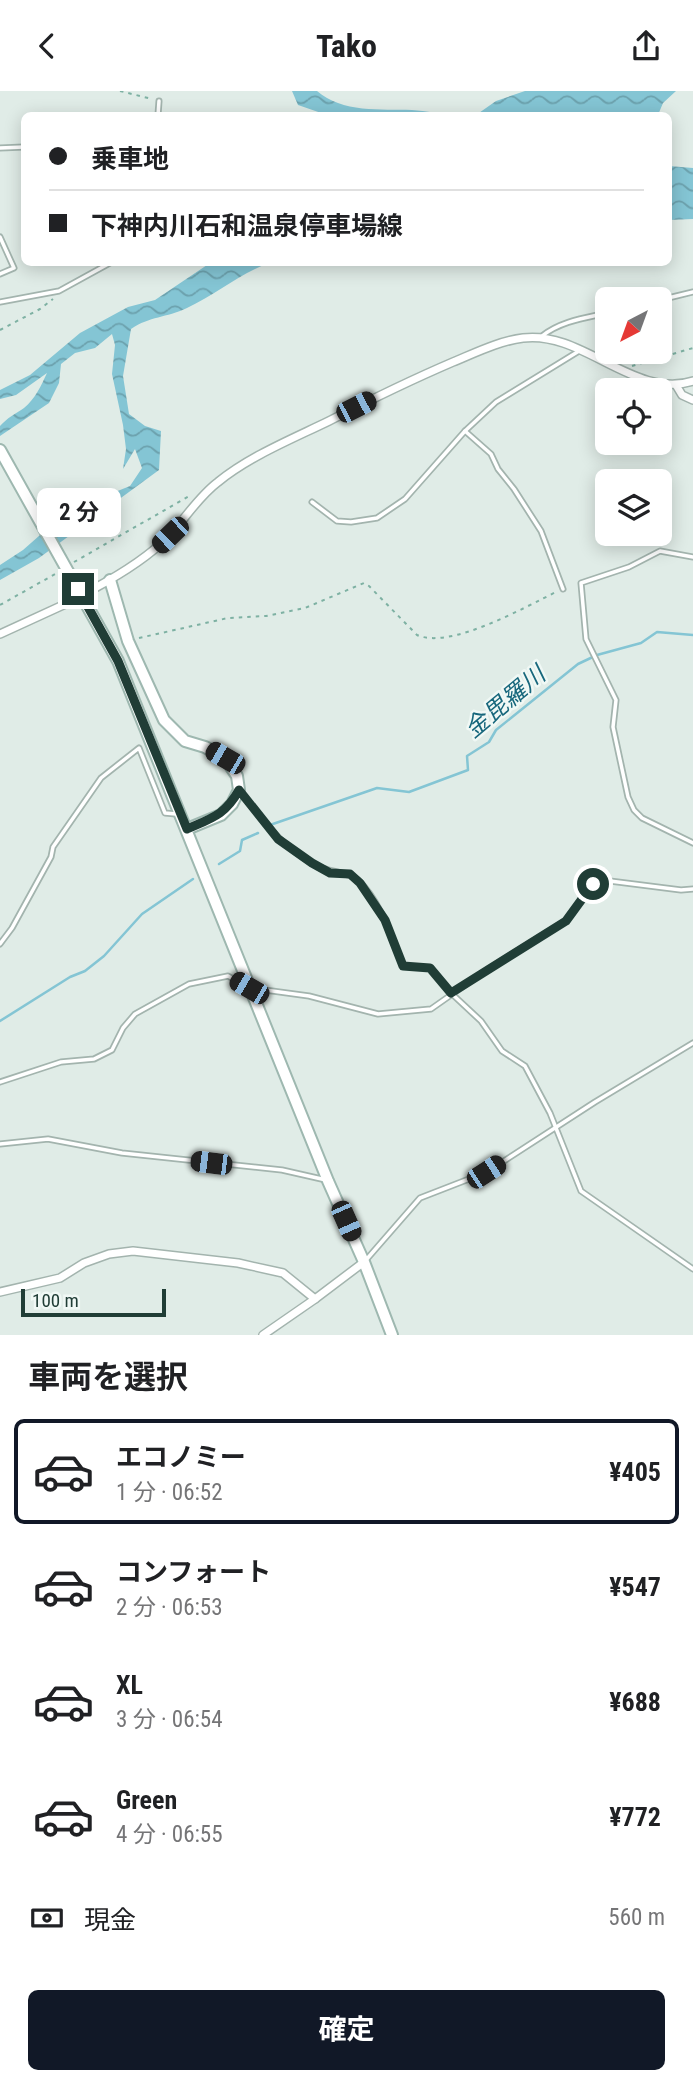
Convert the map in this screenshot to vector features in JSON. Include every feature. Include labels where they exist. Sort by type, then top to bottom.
[{"type":"main road","points":[[0,450],[118,661],[392,1335]]},
{"type":"main road","points":[[110,580],[128,641],[164,720],[185,741],[205,747],[225,758],[237,776],[239,790],[232,804],[221,815],[187,829]]},
{"type":"street","points":[[95,588],[158,546],[216,482],[249,462],[378,396],[475,352],[522,338],[541,337],[558,340],[615,367],[660,384],[676,385],[693,381]]},
{"type":"street","points":[[676,385],[682,395],[693,400]]},
{"type":"street","points":[[0,634],[72,601]]},
{"type":"street","points":[[0,1292],[60,1278],[84,1263],[109,1254],[133,1251],[238,1263],[283,1273],[315,1300]]},
{"type":"street","points":[[263,1335],[364,1262]]},
{"type":"lane","points":[[158,112],[159,101]]},
{"type":"lane","points":[[0,148],[21,147]]},
{"type":"lane","points":[[0,237],[14,268],[0,274]]},
{"type":"lane","points":[[0,302],[59,291],[105,266]]},
{"type":"lane","points":[[672,297],[693,292]]},
{"type":"lane","points":[[541,337],[552,328],[595,316]]},
{"type":"lane","points":[[312,502],[337,521],[377,518],[405,499],[465,431],[496,402],[581,350]]},
{"type":"lane","points":[[465,431],[491,454],[498,469],[541,531],[563,589]]},
{"type":"lane","points":[[693,557],[660,551],[629,567],[581,583],[586,639],[616,700],[613,727],[628,797],[634,810],[642,818],[693,843]]},
{"type":"lane","points":[[0,944],[12,928],[51,857],[53,847],[101,778],[139,748],[164,813],[182,815]]},
{"type":"lane","points":[[239,790],[278,839],[330,873],[350,874],[360,883],[385,920],[403,966],[430,968],[451,993],[481,1021],[502,1051],[525,1066],[556,1127],[581,1191],[693,1269]]},
{"type":"lane","points":[[0,1082],[20,1073],[61,1062],[94,1059],[112,1050],[123,1028],[135,1014],[189,984],[228,976],[249,988],[309,996],[378,1014],[431,1009],[451,993],[566,921],[593,884],[602,880],[681,890],[693,889]]},
{"type":"lane","points":[[364,1262],[420,1198],[486,1172],[693,1043]]},
{"type":"lane","points":[[0,1144],[48,1139],[122,1153],[282,1170],[328,1181]]},
{"type":"path","points":[[120,91],[159,101]]},
{"type":"path","points":[[0,330],[40,309],[59,291]]},
{"type":"path","points":[[631,367],[693,348]]},
{"type":"path","points":[[0,605],[199,491]]},
{"type":"path","points":[[128,641],[228,618],[266,617],[304,608],[364,583],[418,635],[426,639],[463,634],[483,627],[563,589]]},
{"type":"water","points":[[292,91],[317,91],[338,103],[362,108],[429,112],[318,112],[298,105]]},
{"type":"water","points":[[525,91],[676,91],[663,103],[659,112],[480,112],[496,101]]},
{"type":"water","points":[[672,166],[693,168],[693,219],[672,220]]},
{"type":"water","points":[[206,266],[262,266],[187,308],[131,329],[123,376],[129,414],[145,426],[161,431],[159,470],[39,558],[0,580],[0,565],[78,507],[130,486],[142,468],[135,449],[123,469],[126,449],[112,374],[115,345],[112,334],[95,348],[75,353],[61,364],[59,383],[49,403],[0,436],[0,426],[31,401],[47,373],[16,395],[0,399],[0,390],[30,375],[80,333],[128,307],[155,300]]},
{"type":"waterway","name":"金毘羅川","points":[[270,825],[377,788],[409,792],[468,770],[467,756],[489,742],[496,730],[578,664],[597,655],[641,643],[657,632],[693,635]]},
{"type":"waterway","name":"金毘羅川","points":[[219,864],[240,851],[242,840],[258,833]]},
{"type":"waterway","name":"金毘羅川","points":[[0,1021],[70,977],[85,971],[104,956],[142,914],[193,879]]},
{"type":"tunnel","points":[[72,601],[95,588]]},
{"type":"route","points":[[78,589],[118,661],[140,709],[187,829],[221,815],[232,804],[239,790],[278,839],[330,873],[350,874],[360,883],[385,920],[403,966],[430,968],[451,993],[552,932],[566,921],[593,884]]}]
